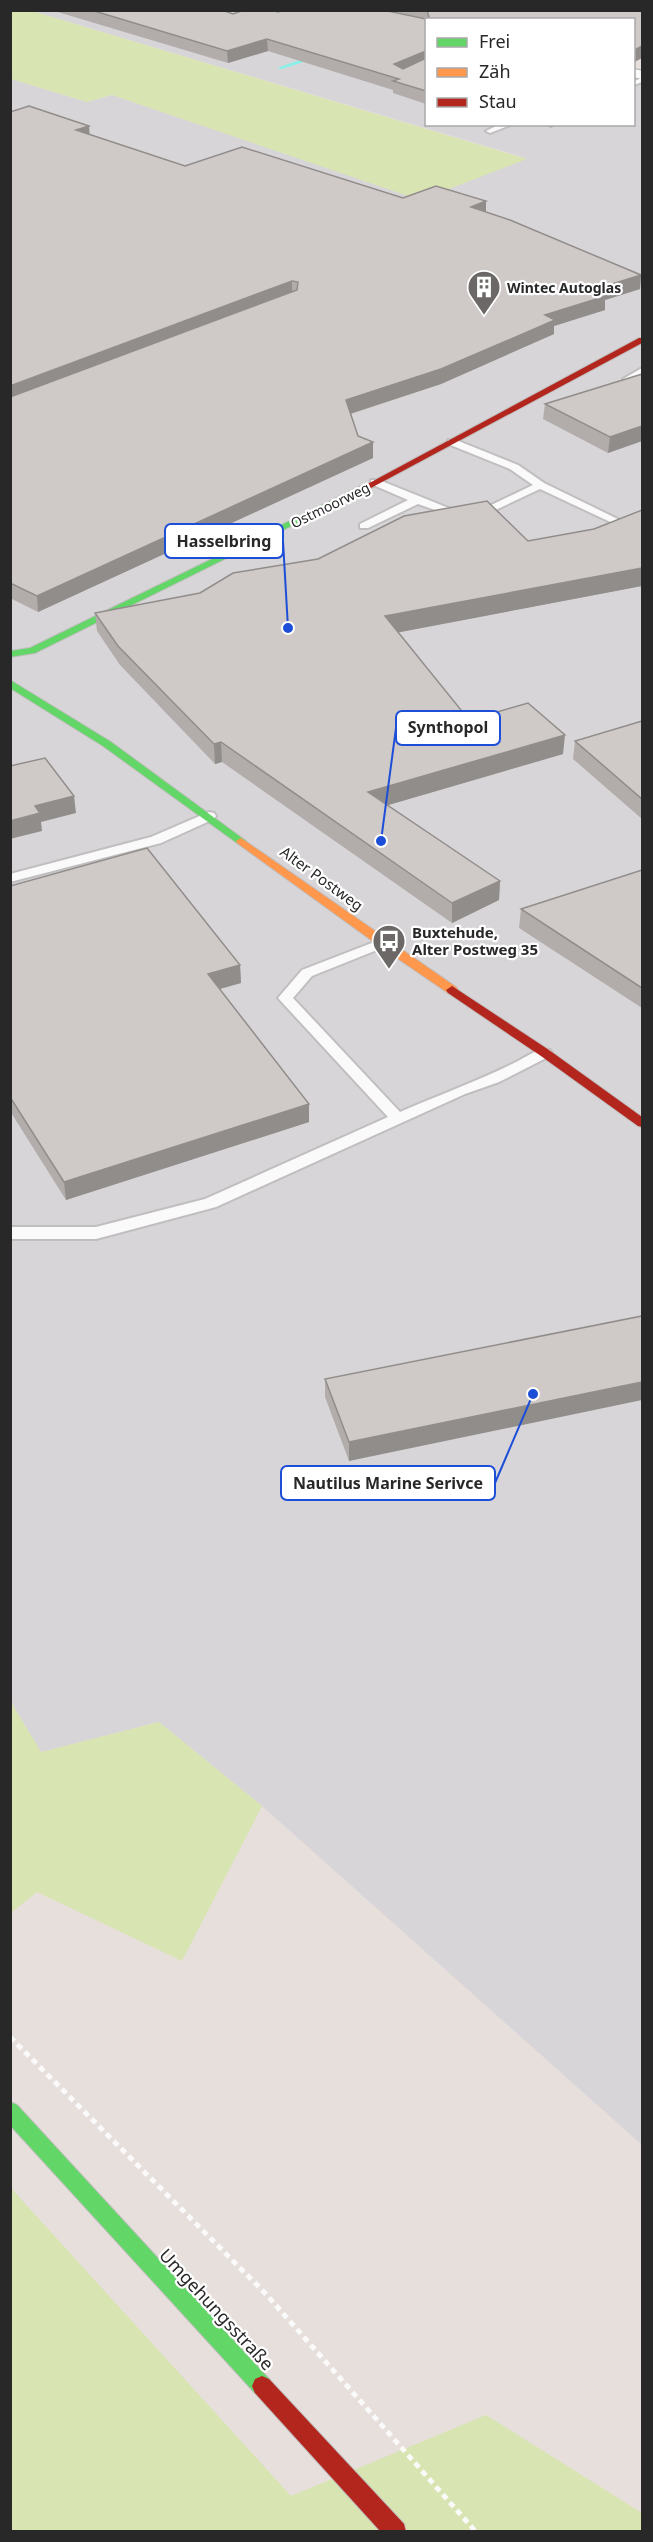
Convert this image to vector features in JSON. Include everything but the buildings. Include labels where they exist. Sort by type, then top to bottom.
[{"type":"street","name":"Ostmoorweg","points":[[10,654],[32,651],[375,482],[642,340]]},
{"type":"street","name":"Alter Postweg","points":[[10,684],[107,744],[382,943],[545,1053],[642,1123]]},
{"type":"street","name":"Umgehungsstraße","points":[[10,2111],[396,2532]]},
{"type":"lane","points":[[490,131],[504,126]]},
{"type":"lane","points":[[628,379],[642,371]]},
{"type":"lane","points":[[452,442],[514,467],[540,485],[625,525]]},
{"type":"lane","points":[[375,482],[455,514],[491,516],[540,485]]},
{"type":"lane","points":[[364,526],[417,500]]},
{"type":"lane","points":[[10,878],[156,840],[209,816]]},
{"type":"lane","points":[[382,943],[307,973],[285,998],[398,1119]]},
{"type":"lane","points":[[10,1233],[96,1233],[210,1203],[460,1091],[494,1079],[545,1053]]},
{"type":"path","points":[[10,2037],[265,2293],[476,2532]]},
{"type":"shaded area","points":[[32,11],[282,11],[392,34],[425,35],[425,126],[635,126],[635,81],[642,84],[642,2145],[262,1806],[159,1722],[41,1752],[11,1702],[11,79],[87,102],[112,95],[526,158]]},
{"type":"green space","points":[[10,11],[32,11],[527,159],[420,200],[112,95],[87,102],[11,79]]},
{"type":"green space","points":[[11,1702],[41,1752],[159,1722],[262,1806],[182,1961],[37,1892],[11,1913]]},
{"type":"green space","points":[[10,2187],[291,2496],[486,2415],[642,2513],[642,2531],[11,2531]]},
{"type":"waterway","points":[[280,68],[317,56]]},
{"type":"traffic: fast","points":[[10,654],[32,651],[366,487]]},
{"type":"traffic: fast","points":[[10,683],[107,744],[241,841]]},
{"type":"traffic: fast","points":[[10,2111],[262,2386]]},
{"type":"traffic: slow","points":[[241,841],[382,943],[452,990]]},
{"type":"traffic: jam","points":[[366,487],[642,340]]},
{"type":"traffic: jam","points":[[452,990],[642,1123]]},
{"type":"traffic: jam","points":[[262,2386],[396,2532]]},
{"type":"place","name":"Wintec Autoglas","points":[[484,316]]},
{"type":"place","name":"Hasselbring","points":[[288,628]]},
{"type":"place","name":"Synthopol","points":[[381,841]]},
{"type":"place","name":"Buxtehude, Alter Postweg 35","points":[[389,970]]},
{"type":"place","name":"Nautilus Marine Serivce","points":[[533,1394]]}]
